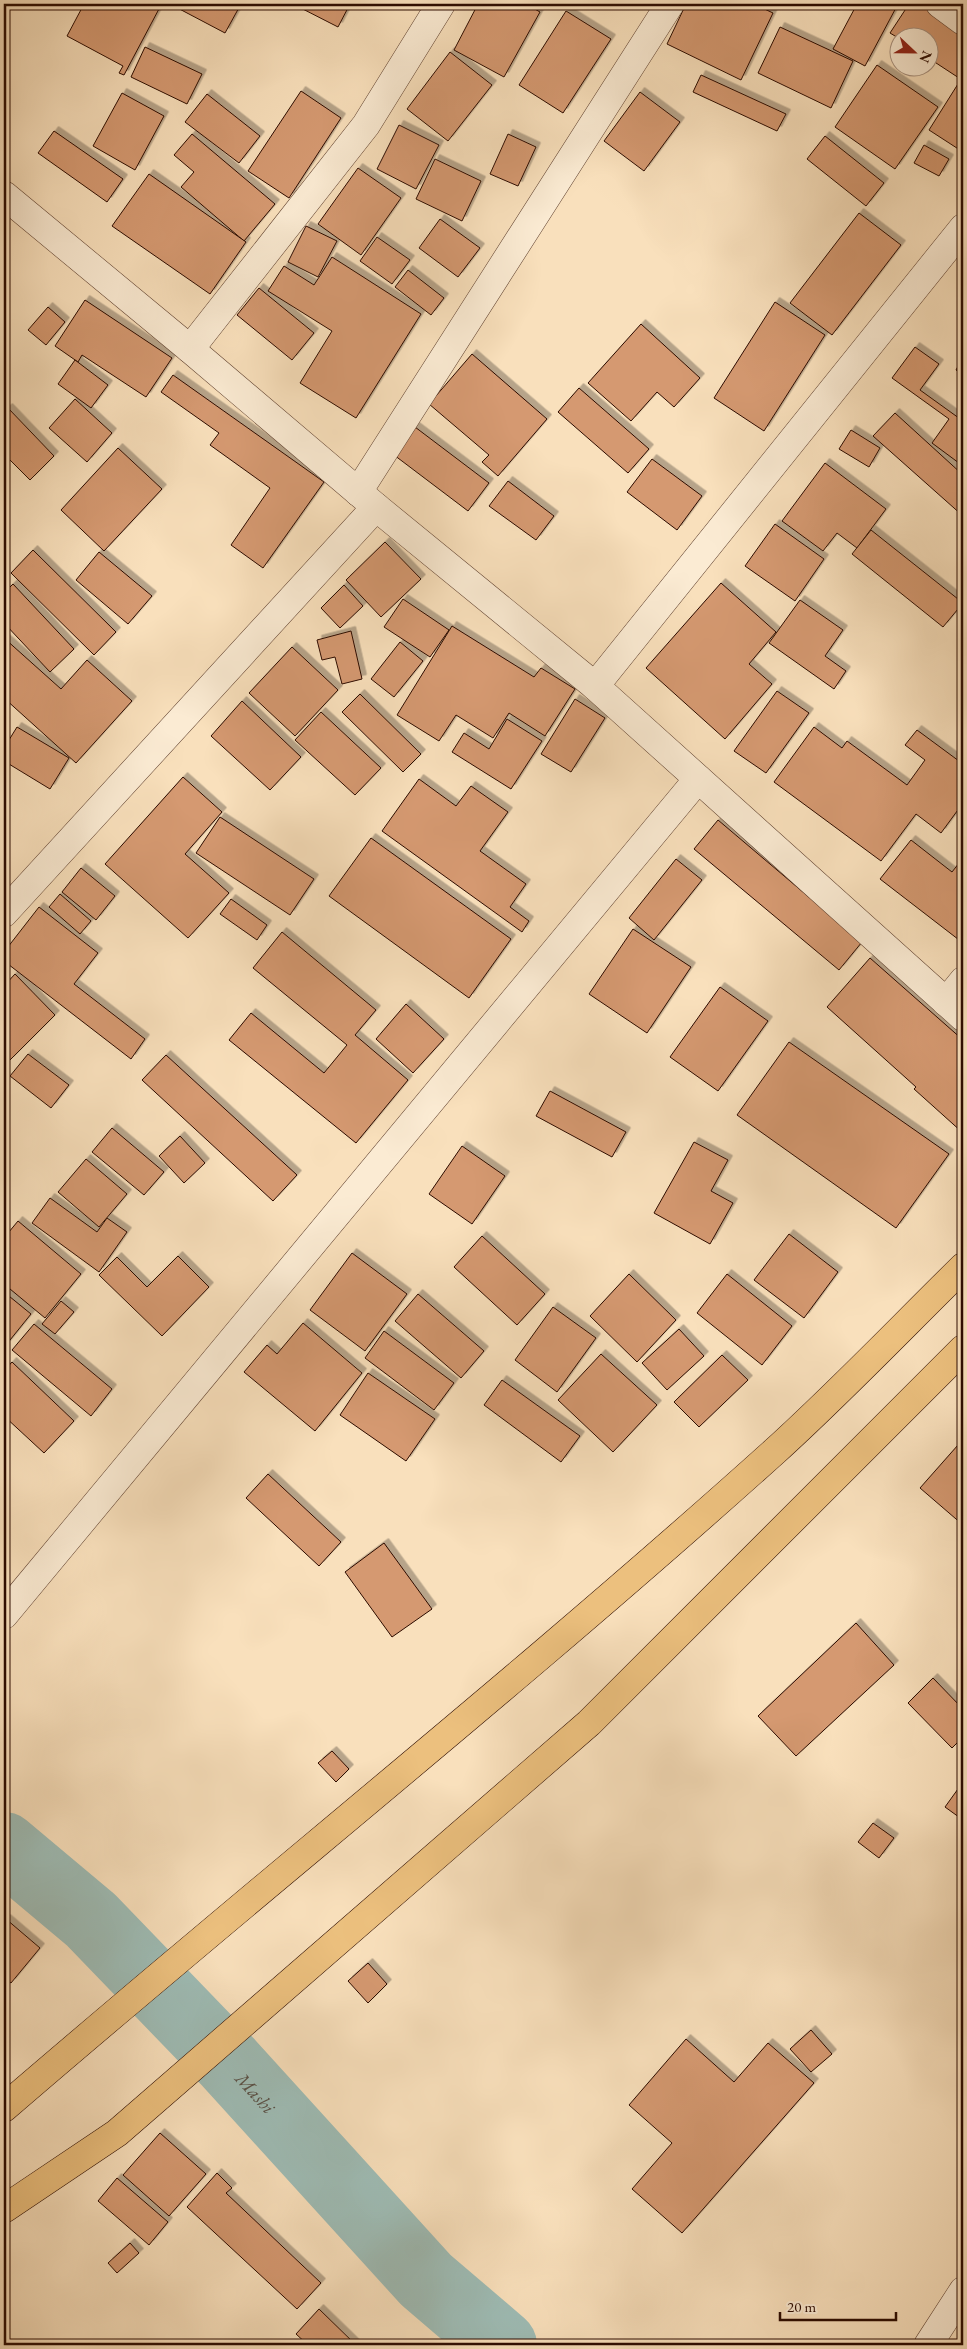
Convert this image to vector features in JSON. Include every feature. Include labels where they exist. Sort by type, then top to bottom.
[{"type":"main road","points":[[4,2108],[239,1907],[539,1659],[778,1448],[963,1267]]},
{"type":"main road","points":[[4,2209],[117,2133],[589,1723],[963,1349]]},
{"type":"street","points":[[190,349],[366,125],[441,4]]},
{"type":"street","points":[[4,913],[367,500],[670,4]]},
{"type":"street","points":[[940,4],[963,20]]},
{"type":"street","points":[[9,209],[190,349],[367,500],[595,686],[954,1009],[963,980]]},
{"type":"street","points":[[595,686],[963,228]]},
{"type":"street","points":[[4,1615],[698,780]]},
{"type":"street","points":[[928,2345],[963,2291]]},
{"type":"building","points":[[84,4],[154,4],[160,7],[124,75],[119,73],[123,66],[67,36]]},
{"type":"building","points":[[170,4],[241,4],[225,33]]},
{"type":"building","points":[[293,4],[350,4],[338,27]]},
{"type":"building","points":[[478,4],[526,4],[540,12],[504,77],[454,50]]},
{"type":"building","points":[[686,4],[754,4],[773,13],[741,80],[667,44]]},
{"type":"building","points":[[857,4],[898,4],[865,66],[833,49]]},
{"type":"building","points":[[909,4],[926,4],[963,28],[963,71],[959,78],[940,66],[940,28],[893,28]]},
{"type":"building","points":[[566,11],[611,39],[563,113],[519,85]]},
{"type":"building","points":[[780,27],[853,61],[831,108],[758,73]]},
{"type":"building","points":[[145,47],[202,74],[187,104],[131,77]]},
{"type":"building","points":[[450,52],[492,85],[448,141],[407,109]]},
{"type":"building","points":[[877,65],[890,74],[890,78],[896,78],[938,107],[895,169],[835,127]]},
{"type":"building","points":[[701,75],[786,114],[777,131],[693,92]]},
{"type":"building","points":[[963,76],[963,152],[929,130]]},
{"type":"building","points":[[301,91],[341,118],[289,198],[248,171]]},
{"type":"building","points":[[640,92],[680,122],[644,171],[604,141]]},
{"type":"building","points":[[122,93],[164,116],[135,170],[93,146]]},
{"type":"building","points":[[207,94],[260,136],[239,163],[185,122]]},
{"type":"building","points":[[399,125],[439,145],[416,189],[377,169]]},
{"type":"building","points":[[54,131],[123,179],[107,202],[38,153]]},
{"type":"building","points":[[192,134],[275,204],[244,241],[181,187],[194,172],[174,155]]},
{"type":"building","points":[[508,134],[536,147],[518,186],[490,174]]},
{"type":"building","points":[[825,136],[884,183],[866,206],[807,159]]},
{"type":"building","points":[[924,145],[949,159],[939,176],[914,163]]},
{"type":"building","points":[[435,159],[481,181],[462,221],[416,199]]},
{"type":"building","points":[[358,168],[401,198],[361,255],[318,224]]},
{"type":"building","points":[[149,174],[246,242],[210,294],[112,226]]},
{"type":"building","points":[[859,213],[901,245],[832,335],[790,303]]},
{"type":"building","points":[[440,219],[480,248],[458,277],[419,248]]},
{"type":"building","points":[[306,226],[337,241],[318,277],[288,262]]},
{"type":"building","points":[[377,237],[410,260],[392,284],[360,261]]},
{"type":"building","points":[[332,257],[421,314],[356,418],[300,383],[332,331],[268,291],[284,266],[314,285]]},
{"type":"building","points":[[408,270],[444,298],[431,315],[395,287]]},
{"type":"building","points":[[259,288],[314,333],[292,360],[237,315]]},
{"type":"building","points":[[85,300],[172,358],[146,397],[82,355],[78,362],[55,346]]},
{"type":"building","points":[[775,302],[825,335],[764,431],[714,398]]},
{"type":"building","points":[[48,307],[65,322],[46,345],[28,330]]},
{"type":"building","points":[[641,324],[700,378],[674,407],[657,392],[631,421],[588,383]]},
{"type":"building","points":[[915,347],[939,364],[920,390],[963,421],[963,466],[932,443],[949,419],[892,378]]},
{"type":"building","points":[[472,354],[547,419],[498,476],[482,462],[489,455],[429,404]]},
{"type":"building","points":[[963,357],[963,375],[956,370]]},
{"type":"building","points":[[75,360],[108,385],[91,408],[58,384]]},
{"type":"building","points":[[173,375],[324,482],[263,568],[231,545],[270,488],[210,445],[219,433],[161,392]]},
{"type":"building","points":[[579,388],[649,449],[628,473],[558,412]]},
{"type":"building","points":[[75,399],[112,433],[87,462],[49,428]]},
{"type":"building","points":[[8,408],[54,456],[30,480],[4,454],[4,411]]},
{"type":"building","points":[[895,413],[963,475],[963,516],[873,436]]},
{"type":"building","points":[[415,427],[489,483],[468,511],[394,455]]},
{"type":"building","points":[[851,430],[880,448],[869,467],[839,449]]},
{"type":"building","points":[[118,448],[162,489],[104,551],[61,510]]},
{"type":"building","points":[[652,459],[702,496],[677,530],[627,492]]},
{"type":"building","points":[[825,463],[886,509],[857,548],[837,533],[823,551],[782,521]]},
{"type":"building","points":[[508,481],[554,516],[536,540],[489,506]]},
{"type":"building","points":[[775,524],[824,559],[795,601],[745,566]]},
{"type":"building","points":[[871,530],[963,603],[943,627],[852,554]]},
{"type":"building","points":[[385,542],[421,579],[381,617],[346,580]]},
{"type":"building","points":[[33,550],[116,632],[94,655],[11,573]]},
{"type":"building","points":[[99,552],[152,596],[128,624],[76,580]]},
{"type":"building","points":[[721,583],[776,632],[749,664],[772,684],[725,739],[646,668]]},
{"type":"building","points":[[13,584],[74,649],[50,672],[4,623],[4,593]]},
{"type":"building","points":[[344,585],[363,606],[340,628],[321,608]]},
{"type":"building","points":[[403,599],[449,630],[430,657],[384,627]]},
{"type":"building","points":[[800,600],[843,630],[825,656],[846,671],[834,689],[769,643]]},
{"type":"building","points":[[452,626],[534,677],[541,668],[575,689],[545,736],[509,713],[493,738],[456,715],[439,741],[397,715]]},
{"type":"building","points":[[351,631],[362,679],[342,684],[335,657],[322,660],[317,640]]},
{"type":"building","points":[[4,638],[61,689],[87,660],[132,701],[76,763],[4,698]]},
{"type":"building","points":[[400,642],[423,661],[394,697],[371,679]]},
{"type":"building","points":[[292,647],[338,690],[295,736],[249,693]]},
{"type":"building","points":[[777,691],[809,713],[766,773],[734,751]]},
{"type":"building","points":[[360,694],[421,754],[403,772],[342,712]]},
{"type":"building","points":[[575,699],[605,718],[571,772],[541,754]]},
{"type":"building","points":[[242,701],[301,757],[270,790],[211,736]]},
{"type":"building","points":[[321,712],[381,768],[355,795],[295,740]]},
{"type":"building","points":[[507,719],[542,741],[511,789],[452,752],[464,733],[489,749]]},
{"type":"building","points":[[17,727],[69,758],[50,789],[4,761],[4,748]]},
{"type":"building","points":[[814,727],[842,748],[847,741],[907,785],[925,760],[905,745],[917,730],[963,764],[963,803],[941,833],[916,814],[881,861],[774,782]]},
{"type":"building","points":[[183,777],[222,812],[185,854],[229,893],[188,938],[105,864]]},
{"type":"building","points":[[419,779],[456,806],[471,786],[508,812],[480,851],[526,884],[510,907],[529,921],[522,932],[382,831]]},
{"type":"building","points":[[220,817],[314,879],[290,915],[196,853]]},
{"type":"building","points":[[718,820],[862,942],[839,970],[694,849]]},
{"type":"building","points":[[371,838],[511,939],[469,998],[329,896]]},
{"type":"building","points":[[911,840],[952,872],[963,858],[963,943],[880,879]]},
{"type":"building","points":[[676,859],[702,880],[654,940],[629,918]]},
{"type":"building","points":[[81,868],[115,896],[96,920],[62,892]]},
{"type":"building","points":[[60,894],[91,921],[80,934],[49,907]]},
{"type":"building","points":[[231,899],[267,925],[257,940],[220,914]]},
{"type":"building","points":[[39,907],[98,953],[74,984],[145,1039],[131,1059],[4,961],[4,952]]},
{"type":"building","points":[[633,929],[691,967],[647,1033],[589,994]]},
{"type":"building","points":[[282,932],[376,1010],[355,1035],[408,1080],[356,1143],[229,1040],[251,1013],[324,1073],[347,1045],[253,968]]},
{"type":"building","points":[[870,958],[963,1040],[963,1133],[914,1089],[916,1087],[827,1007]]},
{"type":"building","points":[[15,974],[55,1015],[9,1061],[4,1056],[4,986]]},
{"type":"building","points":[[720,987],[768,1021],[718,1091],[670,1057]]},
{"type":"building","points":[[406,1004],[444,1039],[413,1073],[376,1039]]},
{"type":"building","points":[[789,1042],[949,1154],[896,1228],[737,1115]]},
{"type":"building","points":[[28,1054],[69,1085],[51,1108],[10,1076]]},
{"type":"building","points":[[166,1055],[297,1175],[273,1201],[142,1080]]},
{"type":"building","points":[[550,1091],[626,1132],[612,1157],[536,1116]]},
{"type":"building","points":[[112,1128],[164,1172],[144,1195],[92,1152]]},
{"type":"building","points":[[180,1136],[205,1163],[184,1183],[159,1156]]},
{"type":"building","points":[[694,1142],[728,1160],[711,1191],[733,1203],[710,1244],[654,1213]]},
{"type":"building","points":[[462,1146],[505,1176],[472,1224],[429,1194]]},
{"type":"building","points":[[86,1159],[127,1194],[99,1227],[58,1192]]},
{"type":"building","points":[[50,1198],[97,1232],[107,1218],[127,1232],[99,1272],[32,1223]]},
{"type":"building","points":[[18,1221],[81,1274],[45,1318],[4,1284],[4,1238]]},
{"type":"building","points":[[789,1234],[838,1272],[804,1318],[754,1280]]},
{"type":"building","points":[[482,1236],[545,1294],[517,1325],[454,1267]]},
{"type":"building","points":[[352,1253],[407,1294],[365,1351],[310,1310]]},
{"type":"building","points":[[178,1256],[209,1287],[162,1336],[99,1275],[117,1257],[147,1287]]},
{"type":"building","points":[[629,1274],[676,1320],[637,1362],[590,1316]]},
{"type":"building","points":[[727,1274],[792,1326],[762,1365],[697,1313]]},
{"type":"building","points":[[4,1292],[31,1314],[6,1345],[4,1343]]},
{"type":"building","points":[[418,1294],[484,1351],[461,1378],[395,1321]]},
{"type":"building","points":[[61,1301],[74,1312],[55,1334],[42,1324]]},
{"type":"building","points":[[553,1307],[596,1338],[557,1392],[515,1360]]},
{"type":"building","points":[[303,1323],[362,1373],[315,1431],[244,1372],[267,1345],[277,1354]]},
{"type":"building","points":[[34,1324],[112,1389],[91,1416],[12,1350]]},
{"type":"building","points":[[679,1329],[704,1356],[667,1390],[642,1363]]},
{"type":"building","points":[[384,1331],[454,1383],[434,1410],[365,1358]]},
{"type":"building","points":[[601,1354],[657,1405],[613,1452],[558,1400]]},
{"type":"building","points":[[722,1355],[748,1380],[699,1427],[674,1402]]},
{"type":"building","points":[[12,1362],[74,1421],[44,1453],[4,1416],[4,1371]]},
{"type":"building","points":[[368,1373],[435,1419],[406,1461],[340,1415]]},
{"type":"building","points":[[502,1380],[580,1436],[561,1462],[484,1405]]},
{"type":"building","points":[[958,1445],[963,1449],[963,1525],[920,1488]]},
{"type":"building","points":[[268,1474],[341,1542],[319,1566],[246,1498]]},
{"type":"building","points":[[384,1543],[432,1609],[392,1637],[345,1572]]},
{"type":"building","points":[[856,1623],[894,1665],[796,1756],[758,1716]]},
{"type":"building","points":[[933,1678],[963,1709],[963,1737],[952,1748],[908,1703]]},
{"type":"building","points":[[332,1751],[349,1769],[336,1782],[318,1763]]},
{"type":"building","points":[[963,1782],[963,1820],[945,1807]]},
{"type":"building","points":[[873,1823],[894,1838],[879,1858],[858,1842]]},
{"type":"building","points":[[6,1919],[40,1948],[11,1983],[4,1978],[4,1922]]},
{"type":"building","points":[[368,1963],[387,1984],[368,2003],[348,1981]]},
{"type":"building","points":[[811,2030],[832,2054],[811,2072],[790,2049]]},
{"type":"building","points":[[686,2039],[734,2082],[768,2043],[814,2083],[682,2233],[632,2189],[672,2143],[629,2105]]},
{"type":"building","points":[[160,2133],[206,2174],[169,2216],[123,2175]]},
{"type":"building","points":[[217,2173],[232,2188],[226,2193],[321,2283],[297,2309],[187,2207]]},
{"type":"building","points":[[117,2178],[168,2222],[149,2245],[98,2201]]},
{"type":"building","points":[[130,2243],[139,2253],[117,2273],[108,2263]]},
{"type":"building","points":[[319,2309],[356,2345],[308,2345],[296,2334]]},
{"type":"waterway","name":"Mashi","points":[[4,1847],[91,1920],[227,2061],[426,2280],[502,2345]]}]
